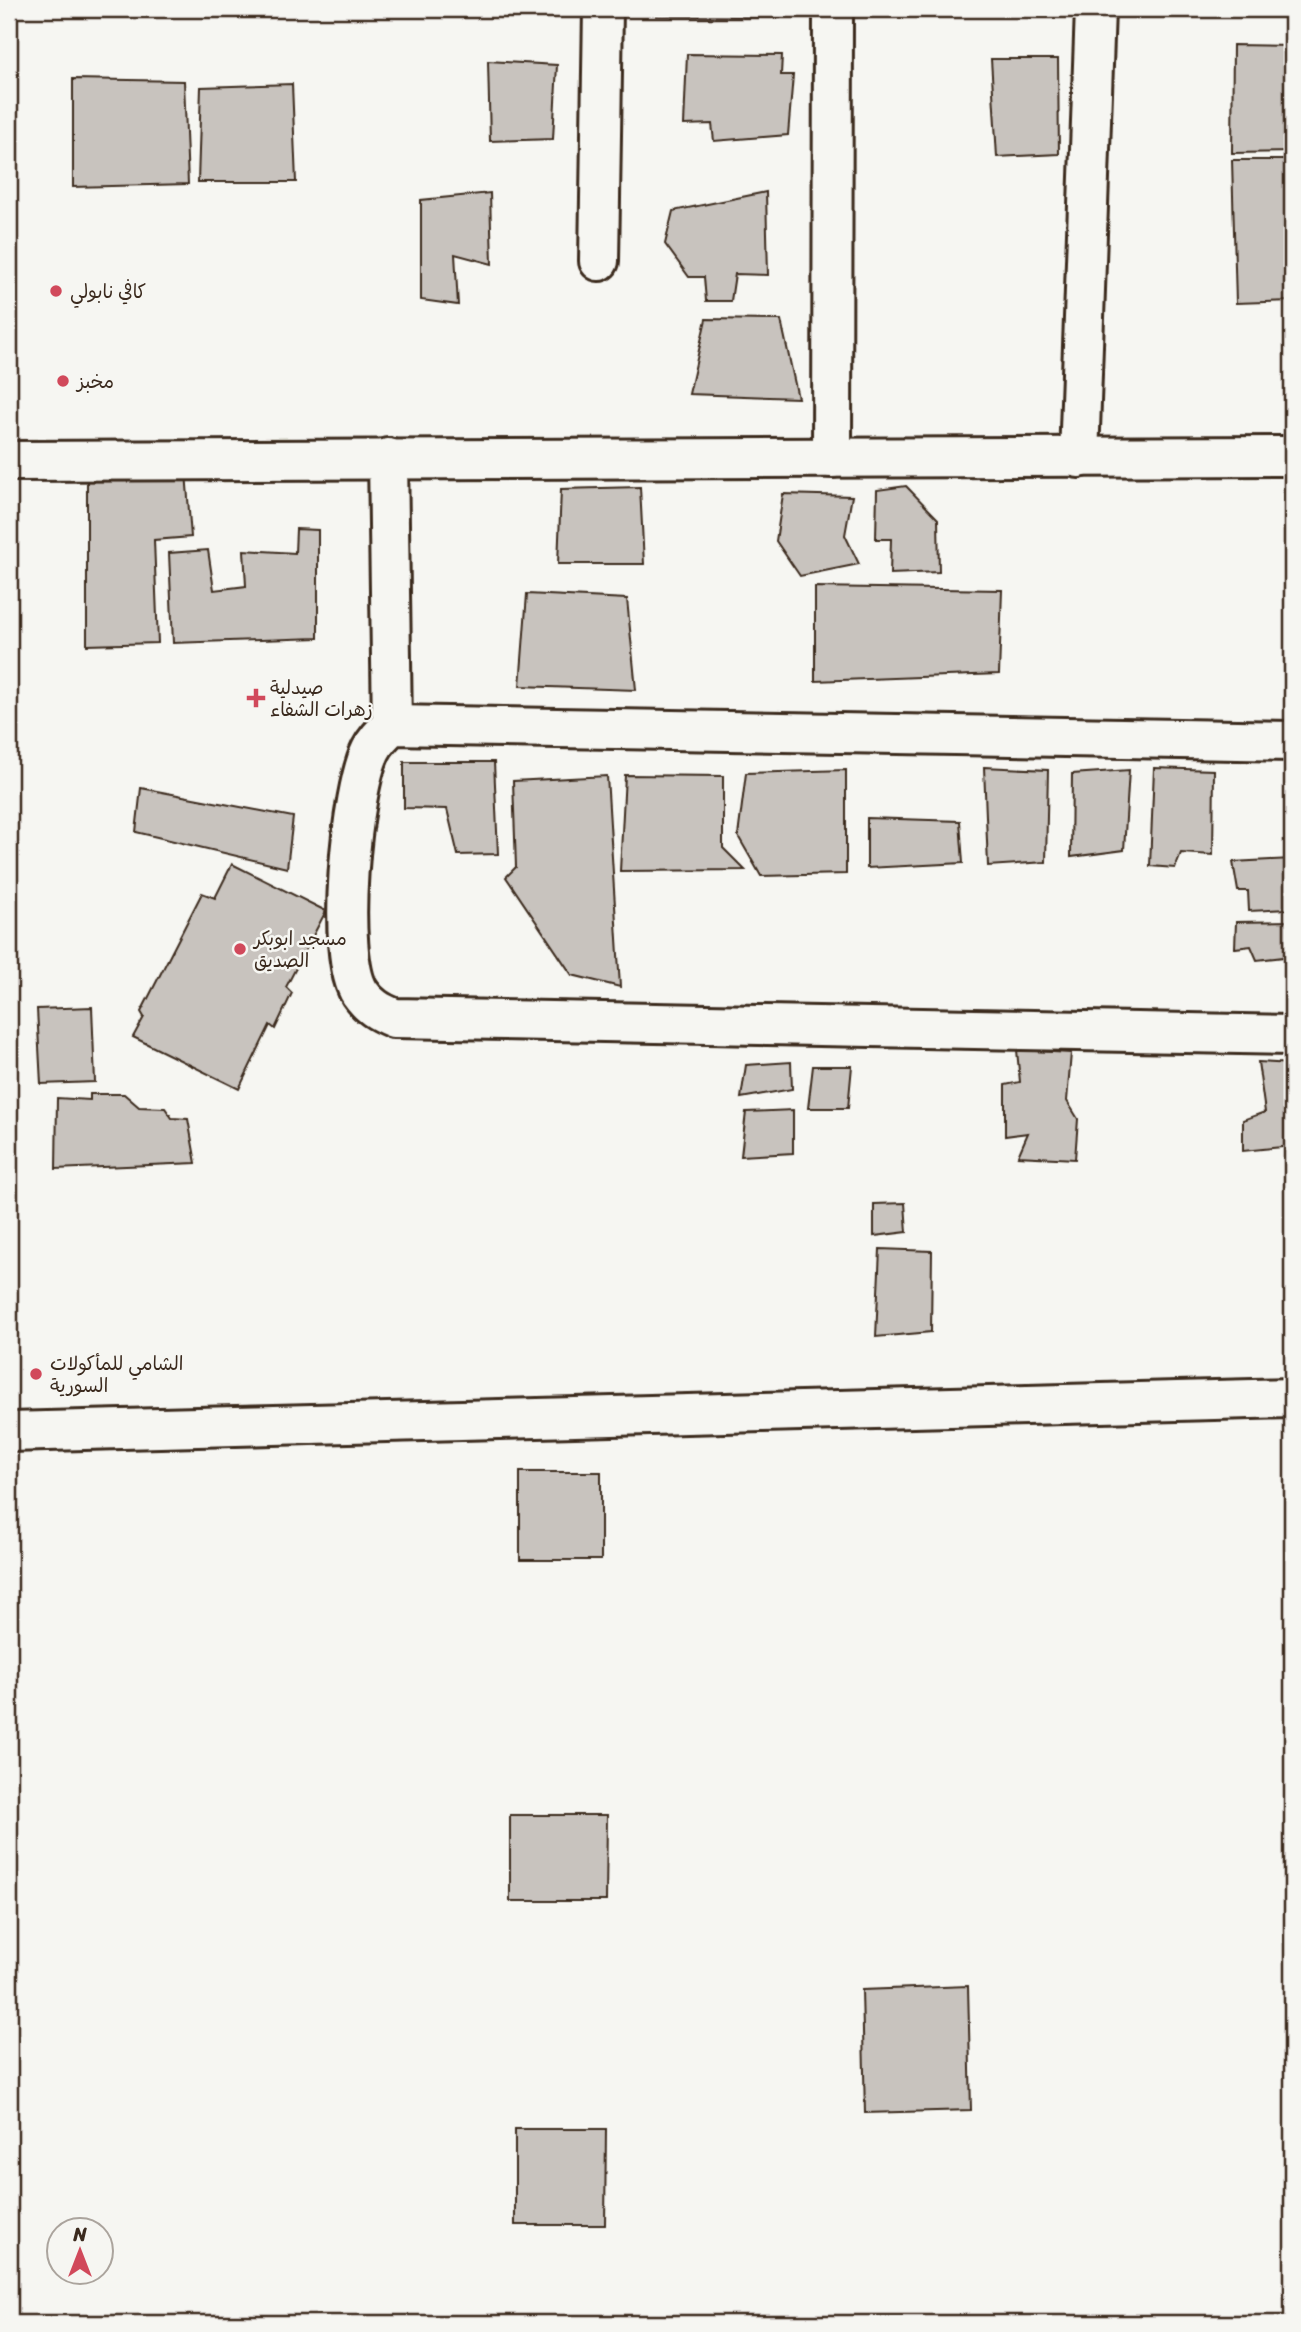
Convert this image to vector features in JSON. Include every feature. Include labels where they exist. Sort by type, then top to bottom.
[{"type":"street","points":[[599,261],[603,9]]},
{"type":"street","points":[[832,458],[833,9]]},
{"type":"street","points":[[1079,458],[1095,9]]},
{"type":"street","points":[[9,461],[1292,456]]},
{"type":"street","points":[[388,458],[392,725],[370,750],[360,786],[351,847],[347,902],[351,956],[359,991],[376,1011],[394,1018],[1292,1035]]},
{"type":"street","points":[[392,725],[1292,741]]},
{"type":"street","points":[[9,1432],[1292,1398]]},
{"type":"building","points":[[408,9],[575,9],[575,12],[408,13]]},
{"type":"building","points":[[656,9],[782,9],[782,17],[656,16]]},
{"type":"building","points":[[1233,45],[1292,46],[1292,152],[1232,153]]},
{"type":"building","points":[[687,54],[782,55],[781,75],[793,75],[788,135],[714,141],[712,124],[684,125]]},
{"type":"building","points":[[991,59],[1058,59],[1059,154],[997,157]]},
{"type":"building","points":[[488,61],[557,65],[553,139],[490,141]]},
{"type":"building","points":[[73,79],[184,81],[188,184],[73,187]]},
{"type":"building","points":[[292,84],[296,182],[198,182],[201,87]]},
{"type":"building","points":[[1232,160],[1292,160],[1292,301],[1236,303]]},
{"type":"building","points":[[766,192],[768,275],[735,274],[731,301],[706,301],[704,277],[689,277],[665,244],[673,211]]},
{"type":"building","points":[[490,193],[492,264],[455,254],[458,305],[421,300],[421,200]]},
{"type":"building","points":[[706,319],[781,320],[798,398],[689,394]]},
{"type":"building","points":[[186,472],[191,537],[154,540],[158,643],[87,645],[87,474]]},
{"type":"building","points":[[906,486],[938,519],[939,572],[890,574],[891,539],[876,539],[877,490]]},
{"type":"building","points":[[640,487],[644,564],[558,564],[561,489]]},
{"type":"building","points":[[783,494],[852,496],[845,535],[859,564],[800,576],[776,541]]},
{"type":"building","points":[[296,529],[318,530],[318,638],[173,643],[169,553],[208,550],[214,590],[246,586],[244,550],[295,553]]},
{"type":"building","points":[[815,587],[1002,590],[999,674],[815,681]]},
{"type":"building","points":[[527,594],[627,599],[636,690],[520,686]]},
{"type":"building","points":[[404,762],[494,762],[498,854],[458,855],[447,809],[404,808]]},
{"type":"building","points":[[984,767],[1048,770],[1046,862],[988,866]]},
{"type":"building","points":[[1154,768],[1214,770],[1213,855],[1181,853],[1175,868],[1150,866]]},
{"type":"building","points":[[846,770],[846,874],[761,876],[738,836],[746,773]]},
{"type":"building","points":[[1129,770],[1124,850],[1071,857],[1072,774]]},
{"type":"building","points":[[625,775],[723,776],[723,848],[745,870],[620,871]]},
{"type":"building","points":[[607,776],[620,987],[572,975],[506,877],[516,867],[513,781]]},
{"type":"building","points":[[141,788],[293,817],[287,868],[136,832]]},
{"type":"building","points":[[867,818],[960,821],[963,863],[867,868]]},
{"type":"building","points":[[1292,859],[1292,898],[1288,898],[1288,909],[1249,911],[1248,891],[1238,891],[1233,862]]},
{"type":"building","name":"مسجد ابوبكر الصديق","points":[[232,864],[326,911],[286,987],[292,993],[275,1029],[270,1025],[239,1089],[133,1037],[144,1017],[141,1012],[202,893],[215,898]]},
{"type":"building","points":[[1292,921],[1292,956],[1257,960],[1251,946],[1235,948],[1236,922]]},
{"type":"building","points":[[92,1007],[95,1082],[41,1084],[37,1009]]},
{"type":"building","points":[[1017,1050],[1071,1053],[1067,1101],[1078,1119],[1075,1159],[1018,1156],[1028,1133],[1005,1136],[1005,1085],[1020,1082]]},
{"type":"building","points":[[791,1062],[792,1089],[741,1098],[746,1065]]},
{"type":"building","points":[[1258,1062],[1292,1064],[1292,1146],[1243,1151],[1243,1120],[1265,1112]]},
{"type":"building","points":[[813,1066],[852,1066],[848,1108],[808,1108]]},
{"type":"building","points":[[90,1094],[124,1094],[139,1107],[165,1108],[172,1118],[188,1119],[196,1163],[56,1169],[57,1098],[90,1100]]},
{"type":"building","points":[[793,1110],[793,1153],[741,1156],[746,1112]]},
{"type":"building","points":[[905,1203],[907,1232],[874,1236],[874,1204]]},
{"type":"building","points":[[880,1249],[932,1251],[931,1332],[876,1337]]},
{"type":"building","points":[[520,1472],[601,1472],[601,1560],[520,1560]]},
{"type":"building","points":[[510,1815],[607,1815],[606,1901],[510,1901]]},
{"type":"building","points":[[968,1986],[971,2110],[865,2113],[862,1990]]},
{"type":"building","points":[[515,2129],[606,2129],[605,2225],[515,2225]]},
{"type":"place","name":"كافي نابولي","points":[[56,291]]},
{"type":"place","name":"مخبز","points":[[63,381]]},
{"type":"place","name":"صيدلية زهرات الشفاء","points":[[256,698]]},
{"type":"place","name":"مسجد ابوبكر الصديق","points":[[240,949]]},
{"type":"place","name":"الشامي للمأكولات السورية","points":[[36,1374]]}]
